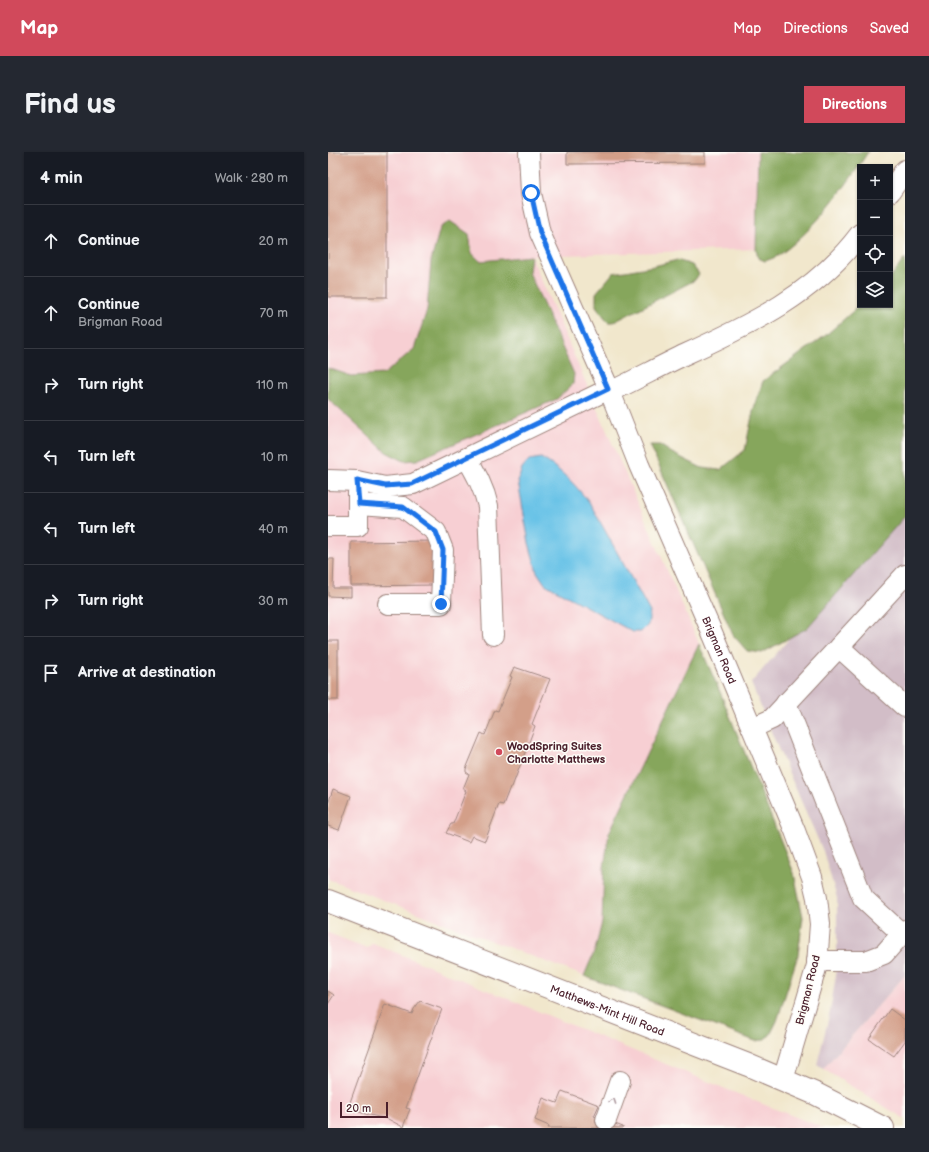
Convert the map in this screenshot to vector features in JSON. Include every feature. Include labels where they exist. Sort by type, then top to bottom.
[{"type":"main road","name":"Matthews-Mint Hill Road","points":[[328,901],[748,1065],[816,1094],[883,1128]]},
{"type":"street","name":"Brigman Road","points":[[528,152],[531,193],[540,208],[540,233],[609,390],[639,465],[752,728],[795,831],[812,877],[817,898],[820,924],[817,961],[812,986],[783,1080]]},
{"type":"street","points":[[893,188],[905,170]]},
{"type":"street","points":[[328,480],[357,480],[385,486],[412,484],[726,336],[774,310],[818,279],[858,236]]},
{"type":"street","points":[[467,458],[480,480],[485,492],[488,506],[493,635]]},
{"type":"street","points":[[328,526],[358,526],[359,504],[357,480]]},
{"type":"street","points":[[359,504],[403,507],[436,532],[443,550],[441,604],[388,604]]},
{"type":"street","points":[[752,728],[772,719],[905,575]]},
{"type":"street","points":[[839,647],[905,707]]},
{"type":"street","points":[[786,703],[863,898],[903,932],[884,954],[866,961],[817,961]]},
{"type":"street","points":[[606,1120],[620,1082]]},
{"type":"shaded area","points":[[328,152],[758,152],[759,249],[531,256],[720,692],[794,873],[803,917],[798,955],[777,1021],[770,1035],[763,1040],[755,1041],[328,879]]},
{"type":"shaded area","points":[[905,504],[905,975],[823,1069],[817,1065],[830,1012],[837,969],[837,898],[823,851],[751,683]]},
{"type":"shaded area","points":[[328,933],[367,948],[373,943],[755,1101],[824,1128],[328,1128]]},
{"type":"shaded area","points":[[905,975],[905,1119],[823,1069]]},
{"type":"green space","points":[[758,152],[868,152],[860,164],[857,164],[857,168],[829,207],[795,243],[776,257],[765,261],[758,258],[756,249]]},
{"type":"green space","points":[[450,221],[469,234],[472,253],[480,261],[531,256],[529,272],[574,374],[573,384],[557,399],[417,460],[404,461],[386,452],[328,399],[328,368],[351,376],[384,374],[414,349],[427,310],[431,261],[440,228]]},
{"type":"green space","points":[[905,258],[905,516],[807,628],[762,653],[747,651],[733,635],[650,445],[660,445],[672,453],[702,468],[720,470],[745,450],[753,411],[763,381],[826,335],[857,308],[893,308],[893,274]]},
{"type":"green space","points":[[677,260],[692,265],[699,274],[695,280],[614,322],[608,322],[596,306],[596,293],[613,273],[654,266]]},
{"type":"green space","points":[[699,644],[794,873],[803,917],[798,955],[777,1021],[770,1035],[763,1040],[755,1041],[584,976],[595,950],[602,922],[604,867],[609,833]]},
{"type":"water","points":[[541,458],[570,480],[592,507],[650,612],[648,625],[641,632],[633,632],[545,584],[537,572],[529,543],[518,481],[522,468],[529,460]]},
{"type":"building","points":[[328,152],[387,152],[387,297],[328,297]]},
{"type":"building","points":[[567,152],[705,152],[705,163],[567,164]]},
{"type":"building","points":[[436,541],[436,585],[351,586],[351,542]]},
{"type":"building","points":[[328,559],[334,559],[333,588],[351,588],[351,597],[328,596]]},
{"type":"building","points":[[328,641],[338,641],[338,700],[328,700]]},
{"type":"building","name":"WoodSpring Suites Charlotte Matthews","points":[[514,667],[550,679],[532,724],[535,726],[512,787],[510,787],[503,805],[499,804],[485,841],[472,836],[469,842],[446,833],[451,824],[453,824],[466,791],[463,789],[469,774],[466,772],[466,769],[481,733],[485,735],[495,710],[498,711],[512,677],[510,676]]},
{"type":"building","points":[[333,789],[351,796],[339,830],[328,826],[328,804]]},
{"type":"building","points":[[328,991],[334,995],[328,1004]]},
{"type":"building","points":[[420,1001],[442,1009],[406,1108],[410,1109],[403,1127],[388,1119],[365,1114],[348,1108],[385,1004],[412,1014]]},
{"type":"building","points":[[890,1009],[905,1020],[905,1041],[894,1056],[869,1039]]},
{"type":"building","points":[[562,1091],[599,1105],[594,1116],[623,1128],[548,1128],[549,1126],[535,1120],[543,1098],[557,1103]]},
{"type":"place","name":"WoodSpring Suites Charlotte Matthews","points":[[499,752]]},
{"type":"route","points":[[441,604],[443,550],[436,532],[403,507],[359,504],[357,480],[385,486],[412,484],[440,472],[608,389],[540,233],[531,193]]}]
